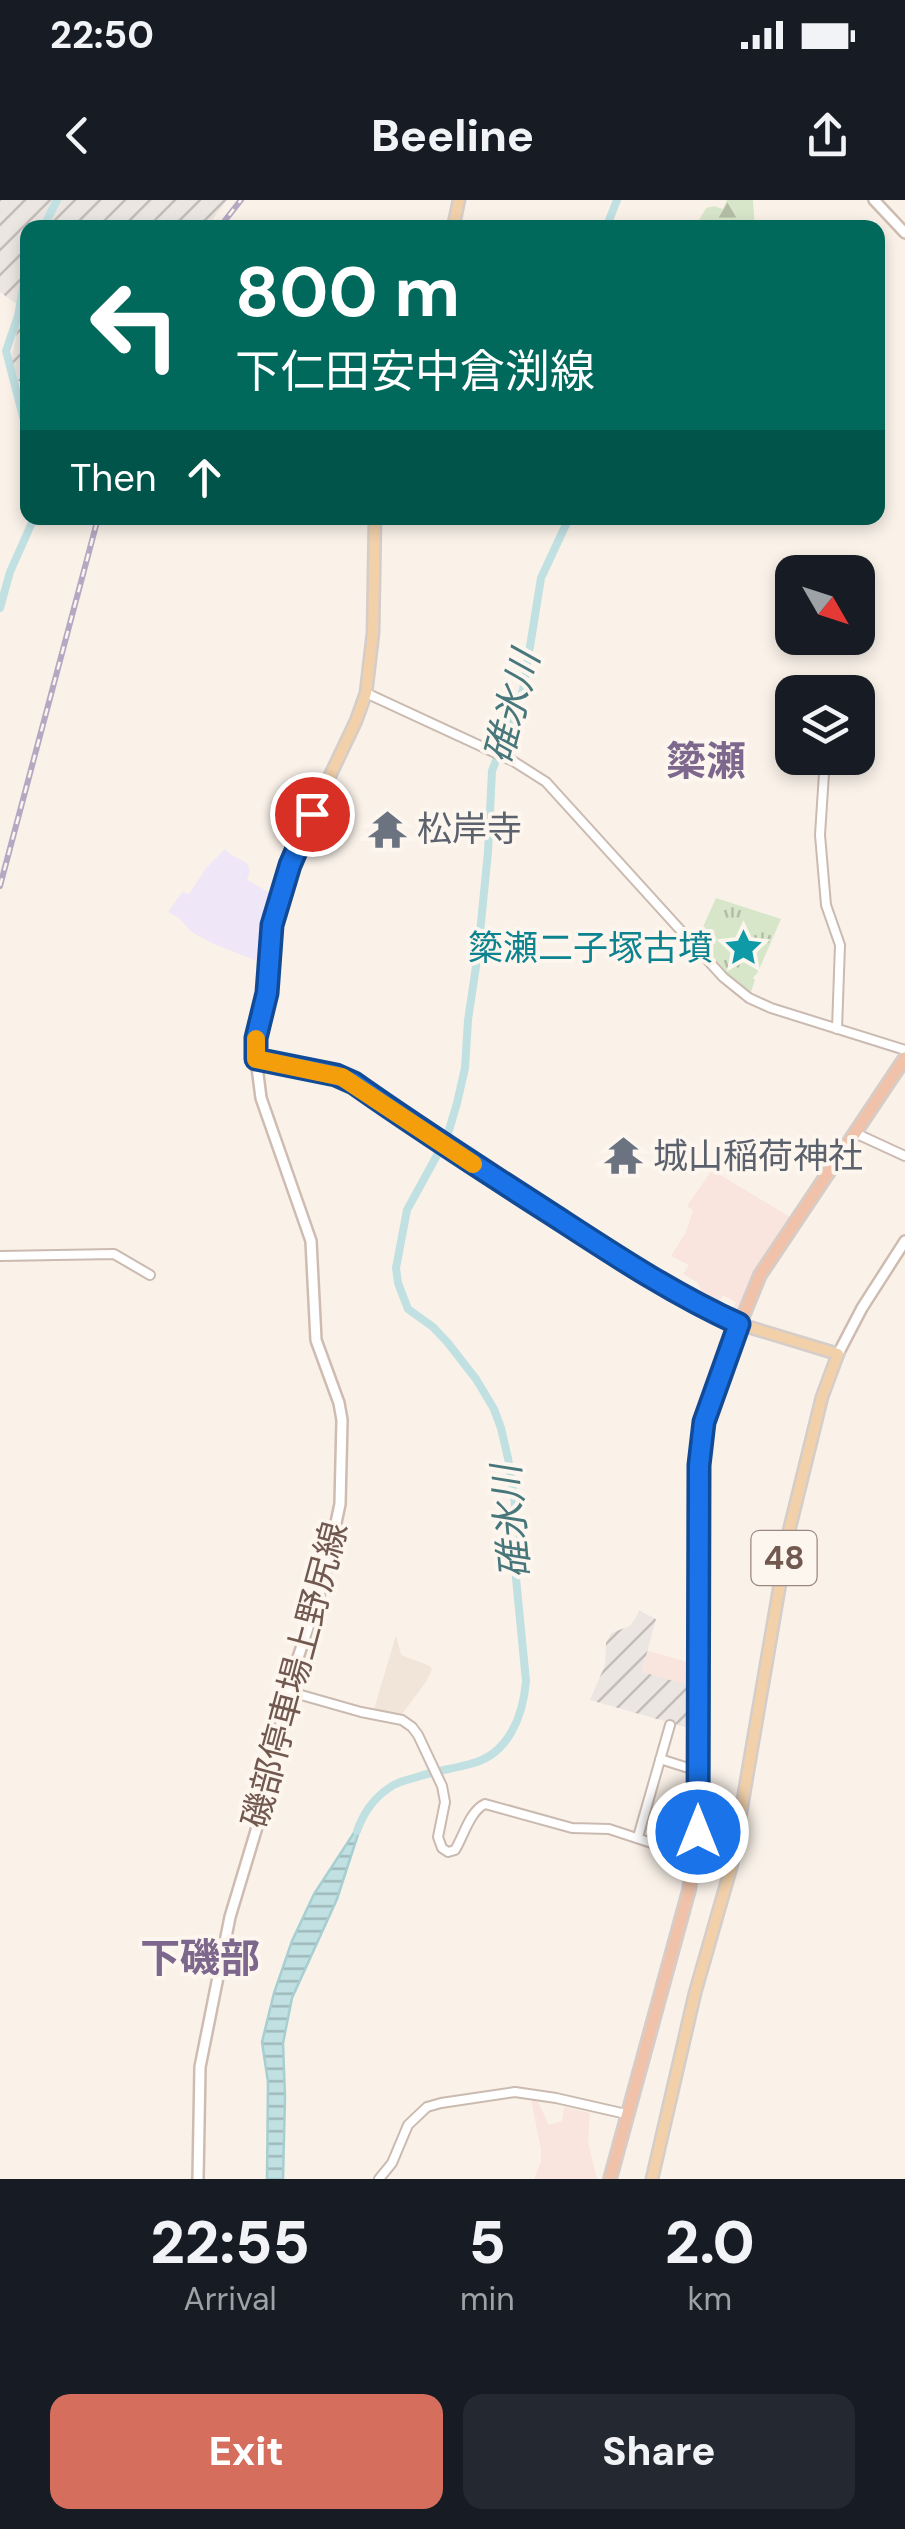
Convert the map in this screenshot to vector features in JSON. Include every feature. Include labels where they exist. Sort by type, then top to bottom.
[{"type":"highway","points":[[610,2179],[695,1858],[699,1465],[704,1422],[751,1293],[770,1258],[905,1058]]},
{"type":"main road","points":[[874,200],[905,233]]},
{"type":"main road","points":[[375,525],[373,632],[366,693],[284,882],[269,940],[267,993],[256,1038],[256,1059],[336,1075],[354,1083],[649,1277],[702,1307],[739,1324],[838,1354],[905,1241]]},
{"type":"main road","name":"磯部停車場上野尻線","points":[[198,2179],[200,2067],[230,1917],[270,1784],[287,1691],[324,1579],[338,1522],[342,1420],[316,1340],[309,1234],[261,1098],[256,1059]]},
{"type":"main road","name":"48","points":[[652,2179],[695,1993],[731,1869],[788,1536],[822,1397],[838,1354]]},
{"type":"street","points":[[366,693],[530,770],[558,792],[723,976],[749,998],[905,1050]]},
{"type":"street","points":[[825,775],[820,835],[826,905],[840,945],[837,1029]]},
{"type":"street","points":[[855,1132],[905,1156]]},
{"type":"street","points":[[0,1256],[114,1254],[150,1275]]},
{"type":"street","points":[[287,1691],[402,1720],[418,1735],[442,1786],[445,1802],[438,1837],[448,1852],[455,1850],[475,1811],[486,1804],[572,1828],[609,1829],[731,1869]]},
{"type":"street","points":[[638,1838],[670,1726]]},
{"type":"street","points":[[660,1759],[698,1771]]},
{"type":"street","points":[[379,2179],[392,2163],[408,2125],[427,2107],[440,2103],[514,2092],[626,2114]]},
{"type":"shaded area","points":[[0,200],[227,200],[212,220],[20,220],[20,307],[0,292]]},
{"type":"shaded area","points":[[20,317],[20,382],[11,360]]},
{"type":"shaded area","points":[[225,849],[247,863],[247,880],[277,897],[265,964],[193,933],[168,912],[182,892],[189,894]]},
{"type":"shaded area","points":[[712,1170],[792,1218],[753,1276],[736,1313],[730,1316],[736,1302],[723,1295],[715,1308],[699,1300],[703,1294],[697,1282],[683,1274],[689,1265],[671,1256],[686,1232],[693,1210],[687,1206]]},
{"type":"shaded area","points":[[640,1611],[656,1619],[642,1672],[695,1687],[692,1729],[590,1700],[605,1665],[606,1643],[611,1633],[630,1626]]},
{"type":"shaded area","points":[[396,1635],[401,1655],[432,1669],[399,1718],[373,1713]]},
{"type":"shaded area","points":[[648,1651],[695,1664],[695,1687],[642,1673]]},
{"type":"shaded area","points":[[536,2098],[549,2125],[562,2121],[564,2107],[590,2113],[588,2142],[597,2179],[534,2179],[541,2161],[531,2099]]},
{"type":"green space","points":[[727,200],[753,200],[754,220],[699,220],[706,208],[723,209]]},
{"type":"green space","points":[[716,898],[781,919],[753,978],[751,992],[697,940]]},
{"type":"water","points":[[363,1819],[337,1899],[292,1998],[283,2043],[283,2179],[267,2179],[268,2082],[262,2042],[274,1993],[314,1894]]},
{"type":"waterway","points":[[47,220],[57,200]]},
{"type":"waterway","name":"碓氷川","points":[[609,220],[617,200]]},
{"type":"waterway","points":[[20,305],[6,351],[20,405]]},
{"type":"waterway","points":[[0,608],[10,572],[31,525]]},
{"type":"waterway","name":"碓氷川","points":[[357,1831],[370,1807],[392,1786],[470,1764],[494,1752],[511,1733],[524,1695],[515,1568],[520,1538],[501,1428],[476,1379],[448,1343],[408,1309],[396,1268],[407,1210],[447,1137],[465,1068],[488,852],[492,771],[523,690],[541,578],[566,525]]},
{"type":"railway","points":[[225,220],[241,200]]},
{"type":"railway","points":[[0,886],[96,525]]},
{"type":"slow traffic","points":[[256,1039],[256,1059],[342,1077],[473,1164]]},
{"type":"place","name":"松岸寺","points":[[387,829]]},
{"type":"place","name":"簗瀬二子塚古墳","points":[[743,948]]},
{"type":"place","name":"城山稲荷神社","points":[[623,1156]]},
{"type":"district","name":"簗瀬","points":[[706,761]]},
{"type":"district","name":"下磯部","points":[[200,1958]]},
{"type":"route","points":[[312,814],[290,865],[272,925],[267,993],[255,1044],[256,1059],[336,1075],[354,1083],[649,1277],[739,1324],[704,1422],[699,1465],[698,1832]]}]
